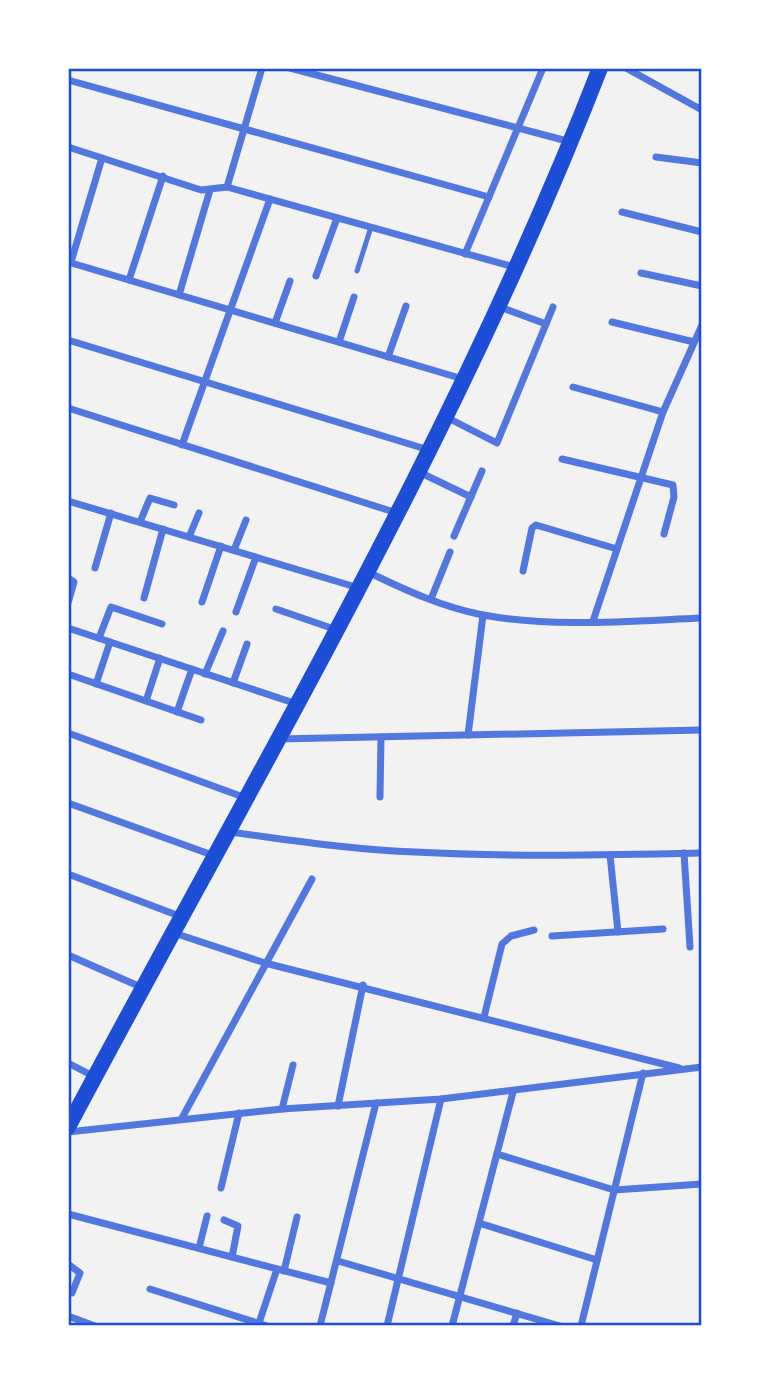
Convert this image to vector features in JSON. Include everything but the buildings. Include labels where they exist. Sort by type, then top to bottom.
[{"type":"main road","points":[[68,1129],[74,1104],[96,1078],[337,631],[418,472],[464,379],[572,142],[600,68]]},
{"type":"street","points":[[227,187],[262,68]]},
{"type":"street","points":[[290,68],[572,142]]},
{"type":"street","points":[[465,254],[543,68]]},
{"type":"street","points":[[626,68],[702,110]]},
{"type":"street","points":[[68,80],[489,198]]},
{"type":"street","points":[[68,147],[201,190],[227,187],[515,267]]},
{"type":"street","points":[[656,157],[702,163]]},
{"type":"street","points":[[102,158],[70,262],[464,379]]},
{"type":"street","points":[[129,280],[163,176]]},
{"type":"street","points":[[179,295],[210,190]]},
{"type":"street","points":[[181,445],[270,199]]},
{"type":"street","points":[[622,212],[702,232]]},
{"type":"street","points":[[316,276],[337,218]]},
{"type":"street","points":[[641,273],[702,286]]},
{"type":"street","points":[[275,323],[290,281]]},
{"type":"street","points":[[339,342],[354,296]]},
{"type":"street","points":[[388,357],[406,306]]},
{"type":"street","points":[[497,306],[546,324]]},
{"type":"street","points":[[445,417],[497,443],[553,307]]},
{"type":"street","points":[[612,322],[694,342]]},
{"type":"street","points":[[593,621],[663,412],[702,325]]},
{"type":"street","points":[[68,340],[429,450]]},
{"type":"street","points":[[573,387],[663,412]]},
{"type":"street","points":[[68,408],[397,513]]},
{"type":"street","points":[[562,459],[673,485],[676,489],[664,534]]},
{"type":"street","points":[[454,537],[482,471]]},
{"type":"street","points":[[418,472],[471,497]]},
{"type":"street","points":[[139,522],[150,498],[174,505]]},
{"type":"street","points":[[68,500],[359,588]]},
{"type":"street","points":[[95,568],[111,513]]},
{"type":"street","points":[[189,537],[199,513]]},
{"type":"street","points":[[234,550],[246,520]]},
{"type":"street","points":[[523,571],[531,528],[536,525],[617,549]]},
{"type":"street","points":[[144,598],[163,529]]},
{"type":"street","points":[[202,602],[221,546]]},
{"type":"street","points":[[431,600],[450,552]]},
{"type":"street","points":[[236,612],[256,557]]},
{"type":"street","points":[[368,571],[431,600],[483,615],[593,621],[702,618]]},
{"type":"street","points":[[68,603],[71,578]]},
{"type":"street","points":[[99,638],[111,607],[162,624]]},
{"type":"street","points":[[276,609],[337,631]]},
{"type":"street","points":[[468,735],[483,615]]},
{"type":"street","points":[[68,628],[298,704]]},
{"type":"street","points":[[205,674],[223,631]]},
{"type":"street","points":[[96,684],[110,642]]},
{"type":"street","points":[[233,683],[247,644]]},
{"type":"street","points":[[146,701],[160,659]]},
{"type":"street","points":[[177,712],[192,669]]},
{"type":"street","points":[[68,674],[201,720]]},
{"type":"street","points":[[279,739],[702,730]]},
{"type":"street","points":[[68,733],[246,798]]},
{"type":"street","points":[[380,797],[381,737]]},
{"type":"street","points":[[68,803],[215,856]]},
{"type":"street","points":[[229,831],[413,852],[610,855],[702,853]]},
{"type":"street","points":[[684,853],[690,947]]},
{"type":"street","points":[[610,855],[618,932]]},
{"type":"street","points":[[68,874],[182,917]]},
{"type":"street","points":[[183,1118],[312,879]]},
{"type":"street","points":[[552,936],[663,929]]},
{"type":"street","points":[[484,1017],[502,944],[511,936],[534,930]]},
{"type":"street","points":[[173,933],[265,963],[363,985],[684,1069]]},
{"type":"street","points":[[68,955],[144,988]]},
{"type":"street","points":[[338,1106],[363,985]]},
{"type":"street","points":[[68,1063],[96,1078]]},
{"type":"street","points":[[282,1108],[293,1065]]},
{"type":"street","points":[[68,1129],[282,1108],[513,1092],[702,1067]]},
{"type":"street","points":[[580,1326],[643,1073]]},
{"type":"street","points":[[452,1326],[513,1092]]},
{"type":"street","points":[[387,1326],[441,1099]]},
{"type":"street","points":[[320,1326],[376,1103]]},
{"type":"street","points":[[221,1188],[239,1112]]},
{"type":"street","points":[[497,1154],[614,1191],[702,1184]]},
{"type":"street","points":[[68,1214],[331,1283]]},
{"type":"street","points":[[199,1248],[206,1216]]},
{"type":"street","points":[[150,1289],[263,1324],[297,1217]]},
{"type":"street","points":[[223,1220],[238,1226],[232,1257]]},
{"type":"street","points":[[479,1223],[597,1260]]},
{"type":"street","points":[[338,1261],[560,1326]]},
{"type":"street","points":[[68,1264],[80,1273],[72,1293]]},
{"type":"street","points":[[513,1326],[517,1313]]},
{"type":"street","points":[[68,1316],[95,1326]]},
{"type":"lane","points":[[356,271],[371,227]]}]
